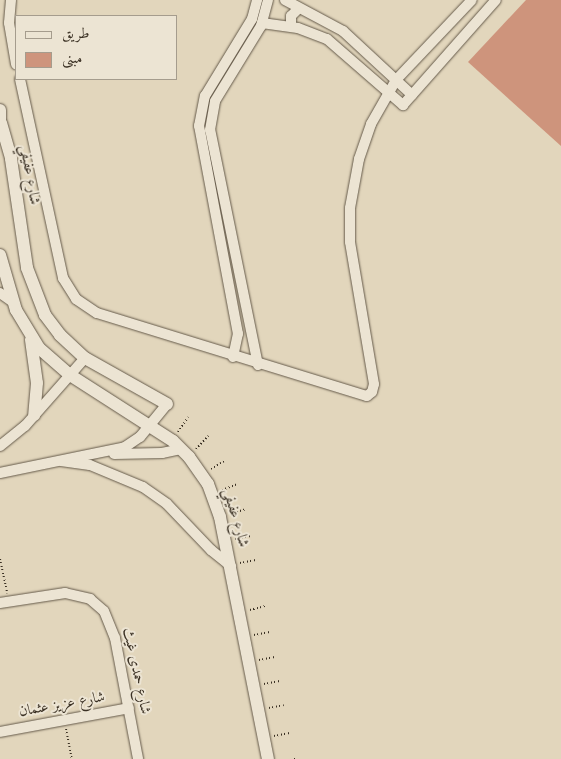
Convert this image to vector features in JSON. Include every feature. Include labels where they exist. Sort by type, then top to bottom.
[{"type":"street","points":[[11,0],[9,24],[15,58]]},
{"type":"street","points":[[233,357],[237,345],[237,328],[199,141],[199,118],[205,96],[252,19],[257,0]]},
{"type":"street","points":[[258,365],[211,140],[210,122],[215,101],[262,23],[268,0]]},
{"type":"street","points":[[285,0],[298,9],[342,31],[412,95]]},
{"type":"street","points":[[20,80],[63,278],[71,293],[97,313],[258,365],[360,396],[367,396],[372,392],[353,274],[349,225],[359,159],[388,91],[396,80],[472,0]]},
{"type":"street","points":[[262,23],[291,26],[314,32],[336,45],[403,105],[496,0]]},
{"type":"street","points":[[291,26],[291,16],[298,9]]},
{"type":"street","name":"شارع عفيفي","points":[[0,110],[1,127],[11,159],[27,268],[34,292],[60,335],[85,358],[167,404]]},
{"type":"street","points":[[199,141],[211,140]]},
{"type":"street","name":"شارع عفيفي","points":[[0,255],[12,302],[30,338],[48,358],[70,375],[151,426],[181,449],[202,474],[213,494],[226,541],[268,759]]},
{"type":"street","points":[[0,293],[12,302]]},
{"type":"street","points":[[30,338],[37,383],[34,415]]},
{"type":"street","points":[[237,345],[253,344]]},
{"type":"street","points":[[0,446],[13,438],[85,358]]},
{"type":"street","points":[[0,473],[103,453],[133,443],[151,426],[167,404]]},
{"type":"street","points":[[103,453],[162,453],[181,449]]},
{"type":"street","points":[[61,461],[108,471],[143,487],[167,504],[211,550],[231,566]]},
{"type":"street","name":"شارع حمدى غيث","points":[[4,602],[65,593],[90,599],[104,611],[112,626],[138,759]]},
{"type":"street","name":"شارع عزيز عثمان","points":[[0,732],[129,708]]},
{"type":"path","points":[[181,449],[188,418]]},
{"type":"path","points":[[181,449],[208,436]]},
{"type":"path","points":[[202,474],[226,460]]},
{"type":"path","points":[[213,494],[238,484]]},
{"type":"path","points":[[220,517],[246,510]]},
{"type":"path","points":[[226,541],[251,536]]},
{"type":"path","points":[[0,559],[4,602]]},
{"type":"path","points":[[231,566],[256,560]]},
{"type":"path","points":[[240,612],[265,606]]},
{"type":"path","points":[[245,637],[270,632]]},
{"type":"path","points":[[250,662],[275,658]]},
{"type":"path","points":[[254,686],[280,681]]},
{"type":"path","points":[[259,710],[284,705]]},
{"type":"path","points":[[64,720],[72,759]]},
{"type":"path","points":[[264,738],[290,732]]},
{"type":"building","points":[[526,0],[561,0],[561,146],[468,62]]}]
